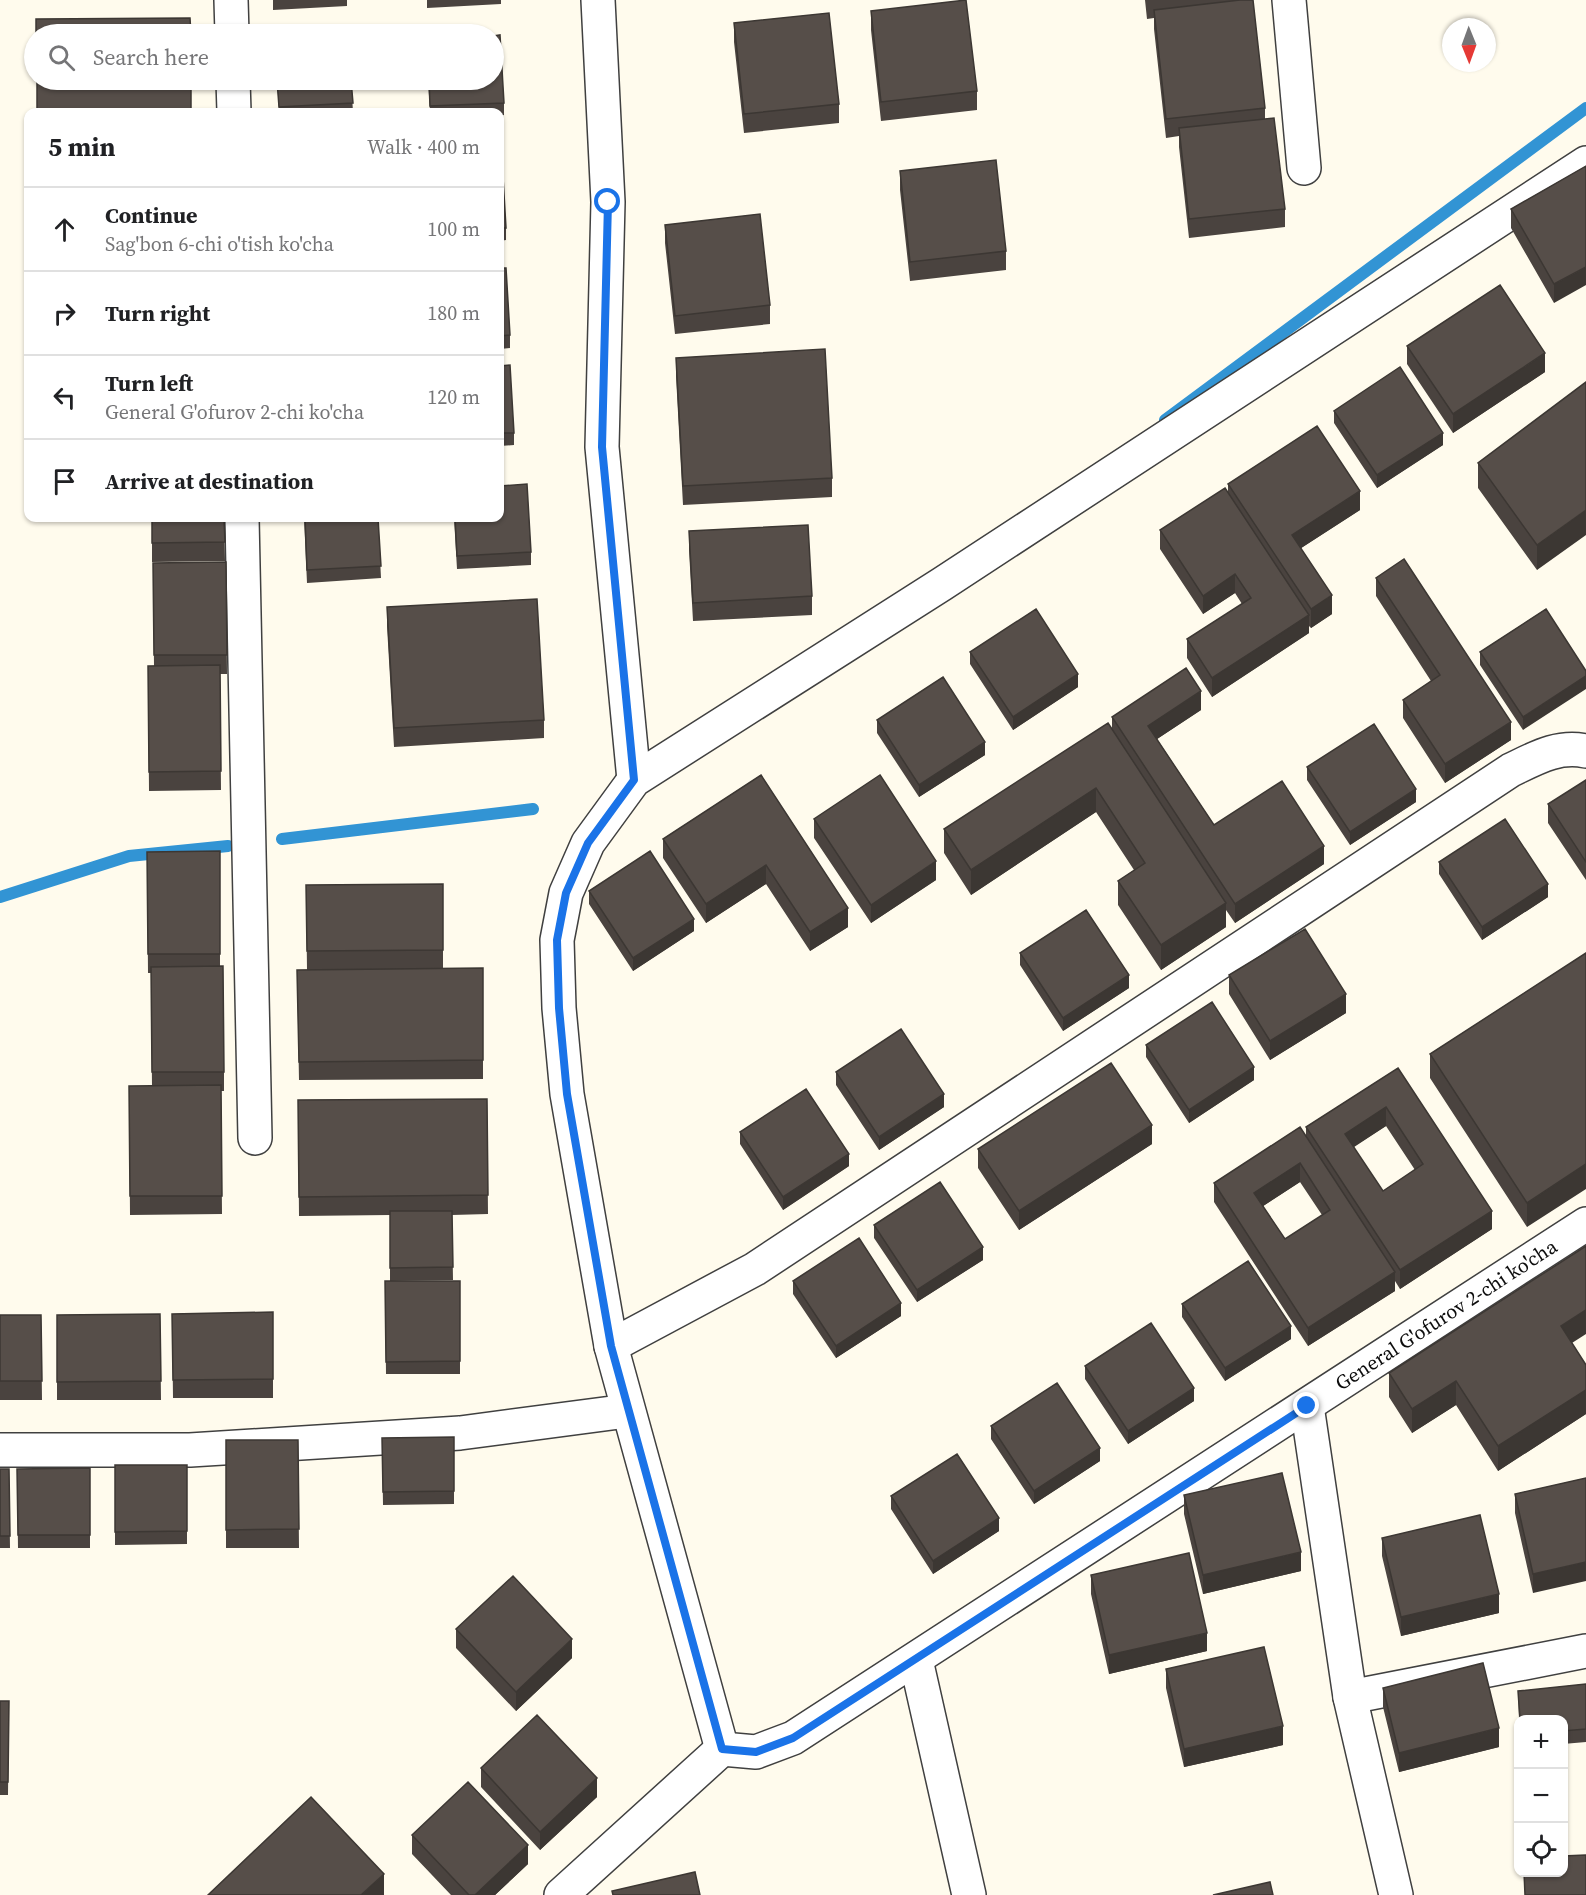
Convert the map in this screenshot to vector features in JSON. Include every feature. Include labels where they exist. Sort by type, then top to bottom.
[{"type":"street","points":[[231,0],[232,24]]},
{"type":"street","points":[[598,0],[608,202],[602,447],[634,780]]},
{"type":"street","points":[[1289,0],[1304,168]]},
{"type":"street","points":[[233,90],[234,108]]},
{"type":"street","points":[[561,1895],[722,1749],[611,1346],[567,1094],[559,1008],[557,940],[566,893],[588,843],[634,780],[942,584],[1586,163]]},
{"type":"street","points":[[242,522],[255,1138]]},
{"type":"street","points":[[611,1346],[755,1269],[1511,770],[1545,753],[1570,748],[1586,751]]},
{"type":"street","name":"General G'ofurov 2-chi ko'cha","points":[[722,1749],[756,1752],[793,1738],[1586,1224]]},
{"type":"street","points":[[1307,1406],[1350,1697],[1396,1895]]},
{"type":"street","points":[[0,1450],[190,1450],[437,1434],[627,1410]]},
{"type":"street","points":[[1350,1697],[1586,1651]]},
{"type":"street","points":[[916,1660],[969,1895]]},
{"type":"building","points":[[966,0],[977,91],[881,102],[871,11]]},
{"type":"building","points":[[1253,0],[1265,108],[1166,119],[1154,10]]},
{"type":"building","points":[[829,13],[839,104],[744,114],[734,23]]},
{"type":"building","points":[[190,18],[190,24],[36,24],[36,19]]},
{"type":"building","points":[[37,90],[191,90],[191,108],[37,108]]},
{"type":"building","points":[[278,90],[352,90],[353,103],[279,107]]},
{"type":"building","points":[[429,90],[503,90],[504,103],[430,106]]},
{"type":"building","points":[[1274,118],[1285,209],[1189,219],[1179,128]]},
{"type":"building","points":[[996,160],[1006,251],[910,262],[900,171]]},
{"type":"building","points":[[1586,166],[1586,267],[1554,284],[1511,209]]},
{"type":"building","points":[[504,194],[506,228],[504,228]]},
{"type":"building","points":[[760,214],[770,305],[675,316],[665,225]]},
{"type":"building","points":[[504,268],[506,268],[510,335],[504,336]]},
{"type":"building","points":[[1500,285],[1545,353],[1453,414],[1407,346]]},
{"type":"building","points":[[825,349],[832,478],[683,486],[676,358]]},
{"type":"building","points":[[510,365],[514,433],[504,433],[504,366]]},
{"type":"building","points":[[1400,367],[1443,433],[1377,475],[1334,411]]},
{"type":"building","points":[[1586,382],[1586,510],[1537,545],[1478,463]]},
{"type":"building","points":[[1317,426],[1360,491],[1292,535],[1332,595],[1311,609],[1228,484]]},
{"type":"building","points":[[527,484],[531,552],[457,556],[455,522],[504,522],[504,486]]},
{"type":"building","points":[[1225,488],[1309,615],[1212,678],[1187,639],[1251,598],[1235,574],[1203,596],[1160,530]]},
{"type":"building","points":[[152,522],[224,522],[225,542],[152,543]]},
{"type":"building","points":[[305,522],[378,522],[381,566],[307,570]]},
{"type":"building","points":[[808,525],[812,596],[693,603],[689,531]]},
{"type":"building","points":[[1404,559],[1511,722],[1445,764],[1403,700],[1440,675],[1376,578]]},
{"type":"building","points":[[226,562],[227,655],[154,655],[153,563]]},
{"type":"building","points":[[537,599],[544,720],[394,728],[387,607]]},
{"type":"building","points":[[1036,609],[1078,674],[1013,717],[970,652]]},
{"type":"building","points":[[1546,609],[1586,671],[1586,676],[1523,717],[1480,652]]},
{"type":"building","points":[[220,665],[221,771],[149,772],[148,666]]},
{"type":"building","points":[[1186,668],[1201,691],[1148,726],[1214,825],[1282,781],[1324,846],[1235,904],[1112,717]]},
{"type":"building","points":[[943,677],[985,742],[919,785],[877,720]]},
{"type":"building","points":[[1108,723],[1226,903],[1161,945],[1118,881],[1145,863],[1096,788],[971,870],[944,829]]},
{"type":"building","points":[[1374,724],[1416,789],[1350,832],[1307,767]]},
{"type":"building","points":[[761,775],[848,908],[810,932],[766,865],[706,904],[663,839]]},
{"type":"building","points":[[880,775],[936,861],[871,905],[814,819]]},
{"type":"building","points":[[1586,780],[1586,862],[1548,804]]},
{"type":"building","points":[[1505,819],[1548,884],[1482,927],[1439,862]]},
{"type":"building","points":[[220,851],[220,954],[148,954],[147,852]]},
{"type":"building","points":[[650,851],[694,919],[633,958],[589,891]]},
{"type":"building","points":[[443,884],[443,950],[307,951],[306,885]]},
{"type":"building","points":[[1086,910],[1129,975],[1063,1018],[1020,953]]},
{"type":"building","points":[[1305,929],[1346,994],[1270,1041],[1229,975]]},
{"type":"building","points":[[1586,953],[1586,1164],[1527,1203],[1430,1054]]},
{"type":"building","points":[[223,966],[224,1072],[152,1072],[151,967]]},
{"type":"building","points":[[483,968],[483,1060],[299,1062],[297,970]]},
{"type":"building","points":[[1212,1002],[1254,1067],[1189,1110],[1146,1045]]},
{"type":"building","points":[[901,1029],[944,1094],[879,1137],[836,1072]]},
{"type":"building","points":[[1111,1063],[1152,1125],[1019,1211],[978,1149]]},
{"type":"building","points":[[1398,1068],[1492,1211],[1400,1270],[1306,1127]],"holes":[[[1386,1107],[1423,1164],[1383,1191],[1345,1134]]]},
{"type":"building","points":[[221,1085],[222,1196],[130,1196],[129,1086]]},
{"type":"building","points":[[806,1089],[849,1154],[783,1197],[740,1132]]},
{"type":"building","points":[[487,1099],[488,1195],[299,1197],[298,1100]]},
{"type":"building","points":[[1300,1127],[1395,1272],[1308,1328],[1214,1183]],"holes":[[[1300,1163],[1330,1210],[1285,1239],[1254,1193]]]},
{"type":"building","points":[[940,1182],[983,1247],[917,1290],[874,1225]]},
{"type":"building","points":[[390,1211],[452,1211],[453,1267],[390,1268]]},
{"type":"building","points":[[859,1238],[901,1303],[836,1346],[793,1281]]},
{"type":"building","points":[[1586,1246],[1586,1310],[1561,1326],[1586,1365],[1586,1390],[1498,1446],[1456,1381],[1412,1409],[1389,1373]]},
{"type":"building","points":[[1248,1261],[1291,1326],[1225,1368],[1182,1304]]},
{"type":"building","points":[[385,1281],[460,1281],[460,1361],[386,1362]]},
{"type":"building","points":[[273,1312],[273,1379],[173,1380],[172,1314]]},
{"type":"building","points":[[160,1314],[161,1381],[57,1382],[57,1315]]},
{"type":"building","points":[[0,1315],[41,1315],[42,1381],[0,1381]]},
{"type":"building","points":[[1151,1323],[1194,1388],[1128,1431],[1085,1366]]},
{"type":"building","points":[[1057,1383],[1100,1448],[1034,1491],[991,1426]]},
{"type":"building","points":[[454,1437],[454,1491],[383,1492],[382,1438]]},
{"type":"building","points":[[226,1440],[298,1440],[299,1529],[226,1530]]},
{"type":"building","points":[[957,1454],[999,1518],[933,1561],[891,1496]]},
{"type":"building","points":[[115,1465],[187,1465],[187,1531],[115,1532]]},
{"type":"building","points":[[90,1468],[90,1535],[18,1535],[17,1469]]},
{"type":"building","points":[[0,1469],[9,1469],[10,1536],[0,1536]]},
{"type":"building","points":[[1282,1473],[1301,1552],[1203,1575],[1184,1495]]},
{"type":"building","points":[[1586,1478],[1586,1562],[1533,1574],[1515,1494]]},
{"type":"building","points":[[1480,1515],[1499,1594],[1401,1617],[1382,1538]]},
{"type":"building","points":[[1189,1553],[1207,1633],[1109,1655],[1091,1575]]},
{"type":"building","points":[[513,1576],[572,1639],[516,1692],[456,1629]]},
{"type":"building","points":[[1264,1647],[1283,1726],[1184,1749],[1166,1669]]},
{"type":"building","points":[[1483,1663],[1499,1728],[1399,1753],[1383,1688]]},
{"type":"building","points":[[1586,1684],[1586,1729],[1568,1731],[1568,1715],[1520,1715],[1518,1691]]},
{"type":"building","points":[[0,1701],[9,1701],[8,1782],[0,1782]]},
{"type":"building","points":[[537,1715],[597,1778],[540,1832],[481,1768]]},
{"type":"building","points":[[468,1782],[528,1845],[475,1895],[469,1895],[412,1835]]},
{"type":"building","points":[[311,1797],[384,1874],[361,1895],[208,1895]]},
{"type":"building","points":[[1586,1855],[1586,1895],[1525,1895],[1524,1877],[1568,1877],[1568,1856]]},
{"type":"building","points":[[695,1872],[700,1895],[613,1895],[612,1891]]},
{"type":"building","points":[[1270,1882],[1273,1895],[1213,1895]]},
{"type":"waterway","points":[[1165,420],[1586,108]]},
{"type":"waterway","points":[[282,839],[533,809]]},
{"type":"waterway","points":[[0,897],[129,856],[228,846]]},
{"type":"route","points":[[608,202],[602,447],[634,780],[588,843],[566,893],[557,940],[559,1008],[567,1094],[611,1346],[722,1749],[756,1752],[793,1738],[1307,1406]]}]
